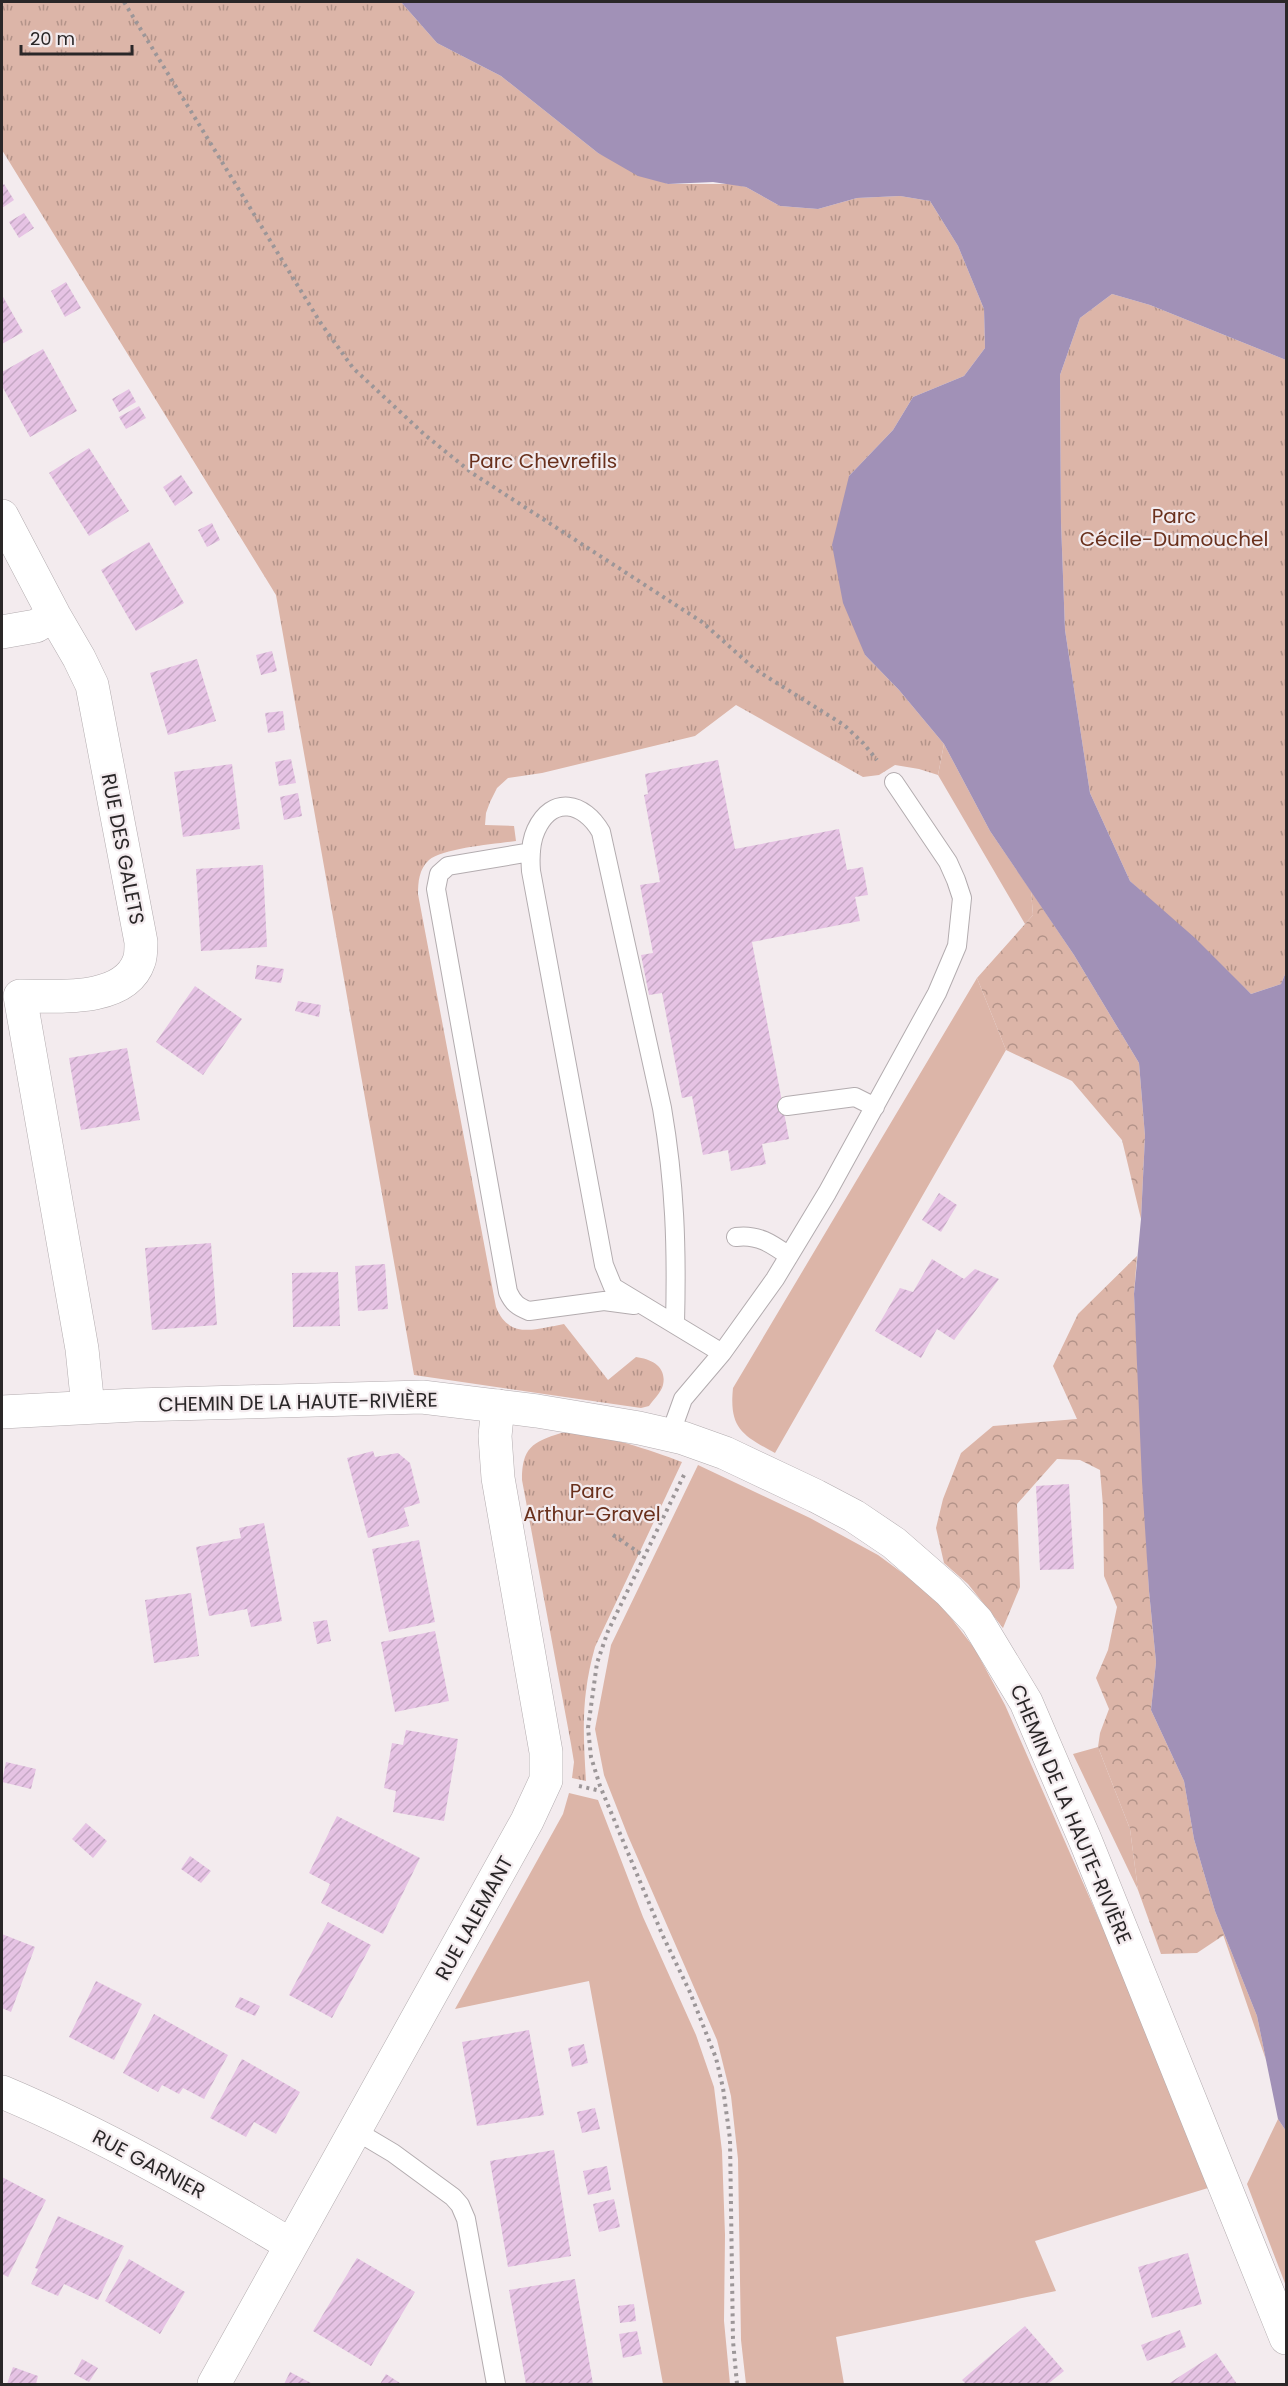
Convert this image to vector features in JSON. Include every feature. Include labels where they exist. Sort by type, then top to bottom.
[{"type":"street","name":"RUE DES GALETS","points":[[2,516],[92,685],[141,942],[139,961],[130,976],[112,989],[70,996],[11,997],[82,1349],[88,1407]]},
{"type":"street","points":[[2,632],[36,626],[54,615]]},
{"type":"street","name":"CHEMIN DE LA HAUTE-RIVIÈRE","points":[[2,1412],[88,1407],[422,1397],[498,1406],[639,1428],[670,1435],[750,1464],[854,1516],[920,1563],[977,1621],[1026,1702],[1052,1759],[1287,2338]]},
{"type":"street","name":"RUE LALEMANT","points":[[214,2385],[527,1821],[546,1780],[546,1752],[498,1478],[495,1436],[498,1406]]},
{"type":"street","name":"RUE GARNIER","points":[[2,2092],[114,2145],[189,2185],[291,2245]]},
{"type":"lane","points":[[670,1435],[682,1400],[722,1353],[775,1279],[827,1193],[950,966],[957,946],[962,898],[948,862],[894,782]]},
{"type":"lane","points":[[675,1324],[677,1254],[670,1153],[662,1108],[601,832],[585,811],[573,807],[562,807],[552,811],[536,829],[531,852],[531,872],[604,1265],[613,1287],[722,1353]]},
{"type":"lane","points":[[531,852],[448,866],[439,874],[436,889],[508,1292],[512,1301],[520,1308],[529,1311],[604,1301],[618,1301],[647,1308]]},
{"type":"lane","points":[[787,1106],[855,1097],[875,1107]]},
{"type":"lane","points":[[736,1237],[748,1235],[759,1238],[789,1256]]},
{"type":"lane","points":[[356,2131],[393,2153],[453,2197],[460,2205],[466,2219],[496,2385]]},
{"type":"path","points":[[124,2],[320,322],[353,368],[425,435],[472,473],[702,622],[756,670],[844,725],[863,743],[894,782]]},
{"type":"path","points":[[688,1466],[608,1631],[597,1663],[588,1728],[591,1757],[602,1791],[662,1934],[689,1990],[716,2058],[723,2088],[730,2139],[733,2341],[737,2385]]},
{"type":"path","points":[[613,1535],[644,1556]]},
{"type":"path","points":[[572,1784],[602,1791]]},
{"type":"green space","name":"Parc Chevrefils","points":[[2,2],[401,2],[437,43],[501,76],[598,153],[668,184],[732,184],[746,187],[780,206],[818,209],[857,198],[900,196],[930,201],[958,246],[984,309],[985,348],[964,376],[913,397],[893,430],[849,476],[865,655],[899,690],[944,744],[938,775],[895,765],[879,775],[863,777],[736,705],[695,736],[542,773],[508,778],[497,788],[490,802],[485,825],[514,826],[516,841],[446,852],[429,860],[420,876],[418,894],[496,1307],[508,1324],[524,1330],[564,1324],[608,1380],[636,1357],[653,1362],[663,1373],[664,1379],[661,1391],[649,1406],[641,1408],[414,1375],[276,595],[2,150]]},
{"type":"green space","name":"Parc Cécile-Dumouchel","points":[[1112,294],[1150,305],[1286,360],[1286,972],[1281,984],[1251,994],[1130,881],[1090,793],[1065,630],[1061,522],[1060,375],[1080,318]]},
{"type":"green space","points":[[944,744],[990,831],[1031,891],[1033,915],[1025,924],[938,775]]},
{"type":"green space","points":[[1031,891],[1074,955],[1139,1063],[1145,1136],[1141,1219],[1122,1140],[1072,1081],[1006,1050],[977,978],[1033,915]]},
{"type":"green space","points":[[977,978],[1006,1050],[775,1453],[754,1441],[740,1429],[733,1412],[733,1388]]},
{"type":"green space","points":[[1137,1256],[1134,1294],[1149,1591],[1156,1662],[1151,1710],[1184,1781],[1194,1839],[1224,1935],[1197,1953],[1161,1954],[1138,1890],[1130,1829],[1098,1747],[1100,1733],[1109,1709],[1096,1678],[1108,1650],[1117,1607],[1104,1576],[1100,1470],[1080,1460],[1057,1459],[1017,1504],[1020,1587],[1003,1628],[968,1584],[944,1563],[936,1528],[943,1499],[961,1453],[993,1426],[1077,1419],[1053,1366],[1078,1314]]},
{"type":"green space","name":"Parc Arthur-Gravel","points":[[561,1433],[606,1438],[682,1462],[595,1647],[585,1698],[586,1781],[572,1778],[574,1762],[571,1744],[522,1480],[524,1460],[531,1448],[536,1443]]},
{"type":"green space","points":[[698,1465],[810,1518],[878,1555],[935,1597],[975,1649],[1005,1705],[1120,1967],[1208,2188],[1035,2241],[1056,2291],[836,2337],[844,2384],[746,2384],[741,2340],[738,2159],[731,2096],[717,2040],[628,1836],[604,1775],[595,1729],[611,1645]]},
{"type":"green space","points":[[1098,1747],[1130,1829],[1138,1890],[1073,1754]]},
{"type":"green space","points":[[569,1793],[598,1800],[643,1917],[696,2035],[714,2087],[722,2151],[725,2235],[724,2321],[730,2384],[663,2384],[589,1981],[455,2009],[563,1814]]},
{"type":"green space","points":[[1215,1911],[1257,2016],[1266,2060]]},
{"type":"green space","points":[[1278,2119],[1286,2131],[1286,2286],[1247,2184]]},
{"type":"shaded area","points":[[401,2],[1286,2],[1286,360],[1150,305],[1112,294],[1080,318],[1060,375],[1061,522],[1065,630],[1090,793],[1130,881],[1195,938],[1251,994],[1281,984],[1286,972],[1286,2131],[1278,2119],[1257,2016],[1215,1911],[1194,1839],[1184,1781],[1151,1710],[1156,1662],[1142,1481],[1134,1294],[1145,1136],[1139,1063],[1074,955],[990,831],[944,744],[899,690],[865,655],[843,603],[832,545],[849,476],[893,430],[913,397],[964,376],[985,348],[984,309],[958,246],[930,201],[900,196],[857,198],[818,209],[780,206],[746,187],[713,182],[668,184],[638,176],[598,153],[501,76],[437,43]]},
{"type":"building","points":[[4,184],[14,200],[2,208],[2,186]]},
{"type":"building","points":[[24,213],[34,228],[19,238],[9,222]]},
{"type":"building","points":[[66,282],[81,308],[65,317],[51,291]]},
{"type":"building","points":[[2,295],[23,332],[2,344]]},
{"type":"building","points":[[43,349],[77,411],[30,437],[2,386],[2,372]]},
{"type":"building","points":[[129,389],[136,402],[119,412],[112,399]]},
{"type":"building","points":[[139,406],[146,418],[126,429],[119,417]]},
{"type":"building","points":[[89,448],[129,511],[89,536],[49,473]]},
{"type":"building","points":[[181,475],[193,493],[175,506],[163,487]]},
{"type":"building","points":[[212,523],[220,540],[207,547],[198,530]]},
{"type":"building","points":[[149,542],[184,603],[136,631],[101,570]]},
{"type":"building","points":[[272,651],[277,671],[261,675],[256,655]]},
{"type":"building","points":[[197,659],[216,721],[168,735],[150,673]]},
{"type":"building","points":[[283,711],[285,730],[268,733],[265,713]]},
{"type":"building","points":[[291,759],[296,783],[279,786],[275,762]]},
{"type":"building","points":[[718,760],[735,849],[839,829],[847,870],[863,867],[868,895],[855,897],[860,921],[752,942],[789,1139],[762,1144],[766,1164],[731,1171],[728,1150],[703,1155],[692,1096],[682,1098],[662,993],[649,995],[641,955],[653,953],[640,885],[660,882],[644,795],[648,794],[645,774]]},
{"type":"building","points":[[232,764],[240,829],[183,837],[174,772]]},
{"type":"building","points":[[298,793],[302,816],[284,820],[280,797]]},
{"type":"building","points":[[263,865],[267,947],[201,951],[196,869]]},
{"type":"building","points":[[257,965],[284,969],[281,983],[255,979]]},
{"type":"building","points":[[195,986],[242,1019],[203,1075],[156,1042]]},
{"type":"building","points":[[298,1001],[321,1005],[319,1017],[295,1011]]},
{"type":"building","points":[[127,1048],[140,1120],[81,1130],[69,1058]]},
{"type":"building","points":[[939,1193],[957,1205],[941,1232],[922,1220]]},
{"type":"building","points":[[211,1243],[217,1325],[152,1330],[145,1248]]},
{"type":"building","points":[[932,1259],[964,1279],[975,1269],[999,1279],[954,1340],[937,1329],[921,1358],[875,1331],[900,1288],[913,1292]]},
{"type":"building","points":[[385,1264],[388,1309],[358,1311],[355,1266]]},
{"type":"building","points":[[338,1272],[340,1326],[293,1327],[292,1273]]},
{"type":"building","points":[[373,1451],[375,1457],[398,1453],[410,1463],[420,1503],[404,1508],[409,1526],[368,1538],[347,1458]]},
{"type":"building","points":[[1069,1484],[1074,1569],[1040,1570],[1036,1486]]},
{"type":"building","points":[[264,1523],[282,1621],[251,1627],[247,1609],[209,1616],[196,1547],[241,1538],[239,1528]]},
{"type":"building","points":[[419,1540],[435,1622],[389,1632],[372,1549]]},
{"type":"building","points":[[191,1593],[199,1656],[154,1663],[145,1600]]},
{"type":"building","points":[[327,1620],[331,1641],[317,1644],[313,1622]]},
{"type":"building","points":[[435,1631],[449,1701],[395,1712],[381,1642]]},
{"type":"building","points":[[406,1730],[458,1739],[444,1821],[393,1812],[396,1791],[384,1788],[392,1743],[403,1745]]},
{"type":"building","points":[[6,1762],[36,1769],[31,1789],[2,1782]]},
{"type":"building","points":[[337,1816],[420,1858],[383,1934],[321,1903],[330,1884],[309,1873]]},
{"type":"building","points":[[86,1823],[107,1841],[93,1858],[72,1839]]},
{"type":"building","points":[[190,1856],[211,1871],[201,1883],[181,1869]]},
{"type":"building","points":[[328,1922],[371,1945],[332,2018],[289,1995]]},
{"type":"building","points":[[2,1934],[35,1947],[11,2012],[2,2008]]},
{"type":"building","points":[[96,1981],[142,2004],[114,2060],[69,2037]]},
{"type":"building","points":[[240,1997],[260,2006],[255,2016],[235,2007]]},
{"type":"building","points":[[154,2014],[228,2055],[204,2099],[183,2088],[179,2094],[162,2085],[158,2092],[123,2073]]},
{"type":"building","points":[[529,2030],[544,2115],[477,2126],[462,2042]]},
{"type":"building","points":[[584,2044],[588,2063],[572,2067],[568,2048]]},
{"type":"building","points":[[242,2059],[300,2092],[276,2134],[254,2122],[246,2137],[210,2118]]},
{"type":"building","points":[[595,2108],[600,2129],[582,2133],[577,2112]]},
{"type":"building","points":[[554,2150],[571,2256],[508,2267],[490,2161]]},
{"type":"building","points":[[607,2166],[611,2190],[588,2195],[583,2171]]},
{"type":"building","points":[[2,2177],[46,2200],[8,2277],[2,2274]]},
{"type":"building","points":[[614,2199],[620,2227],[599,2232],[593,2204]]},
{"type":"building","points":[[58,2216],[124,2246],[98,2300],[64,2284],[58,2296],[31,2284],[38,2269],[35,2268]]},
{"type":"building","points":[[1188,2253],[1202,2304],[1152,2318],[1138,2267]]},
{"type":"building","points":[[357,2258],[415,2292],[371,2366],[313,2331]]},
{"type":"building","points":[[129,2259],[185,2292],[160,2334],[105,2301]]},
{"type":"building","points":[[575,2279],[593,2384],[526,2384],[509,2290]]},
{"type":"building","points":[[634,2304],[636,2321],[620,2323],[618,2306]]},
{"type":"building","points":[[1025,2326],[1064,2371],[1048,2384],[966,2384],[962,2380]]},
{"type":"building","points":[[1180,2330],[1186,2347],[1147,2361],[1141,2345]]},
{"type":"building","points":[[637,2331],[642,2354],[623,2358],[619,2334]]},
{"type":"building","points":[[1216,2353],[1237,2384],[1168,2384]]},
{"type":"building","points":[[82,2359],[98,2368],[89,2382],[74,2374]]},
{"type":"building","points":[[13,2367],[38,2376],[36,2384],[7,2384]]},
{"type":"building","points":[[290,2372],[313,2384],[284,2384]]},
{"type":"building","points":[[386,2374],[400,2383],[380,2384]]}]
